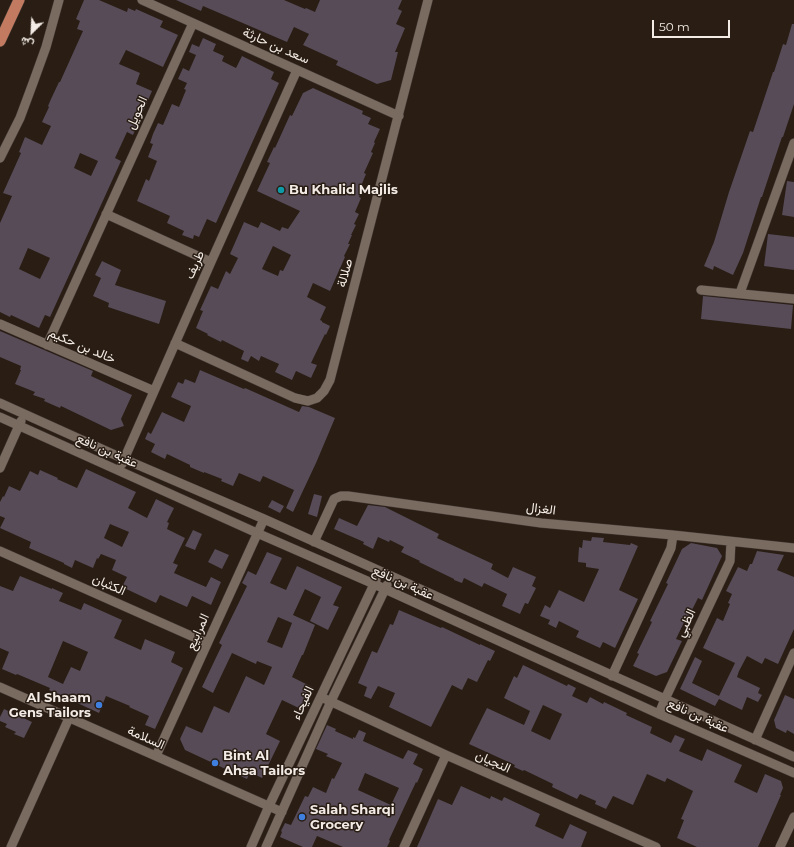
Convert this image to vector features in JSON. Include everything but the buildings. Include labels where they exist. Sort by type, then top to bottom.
[{"type":"main road","points":[[0,40],[19,0]]},
{"type":"street","points":[[0,158],[20,118],[33,84],[46,47],[59,0]]},
{"type":"street","name":"سعد بن حارثة","points":[[142,0],[152,2],[193,23],[399,116]]},
{"type":"street","name":"صلالة","points":[[175,343],[295,398],[308,401],[317,398],[324,391],[330,380],[428,0]]},
{"type":"street","name":"الحويل","points":[[47,345],[193,23]]},
{"type":"street","name":"طريف","points":[[119,470],[297,70]]},
{"type":"street","points":[[740,293],[790,168],[794,143]]},
{"type":"street","points":[[106,214],[211,262]]},
{"type":"street","points":[[701,290],[794,300]]},
{"type":"street","name":"خالد بن حكيم","points":[[0,324],[154,391]]},
{"type":"street","name":"عقبة بن نافع","points":[[0,403],[124,459],[264,519],[794,757]]},
{"type":"street","points":[[0,468],[24,414]]},
{"type":"street","name":"عقبة بن نافع","points":[[0,417],[794,774]]},
{"type":"street","name":"الغزال","points":[[314,542],[334,499],[341,496],[348,496],[541,523],[794,548]]},
{"type":"street","name":"المرابيع","points":[[156,756],[264,519]]},
{"type":"street","points":[[612,676],[671,548],[673,535]]},
{"type":"street","name":"الظبي","points":[[659,714],[730,561],[731,542]]},
{"type":"street","name":"الكثبان","points":[[0,551],[207,643]]},
{"type":"street","name":"الفيحاء","points":[[251,847],[380,571]]},
{"type":"street","name":"الفيحاء","points":[[266,847],[331,702],[390,576]]},
{"type":"street","points":[[755,740],[794,653]]},
{"type":"street","name":"السلامة","points":[[0,688],[282,812]]},
{"type":"street","name":"النجيان","points":[[321,697],[446,755],[656,847]]},
{"type":"street","points":[[11,847],[69,718]]},
{"type":"street","points":[[404,847],[446,755]]},
{"type":"street","points":[[780,847],[794,817]]},
{"type":"place","name":"Bu Khalid Majlis","points":[[281,190]]},
{"type":"place","name":"Al Shaam Gens Tailors","points":[[99,705]]},
{"type":"place","name":"Bint Al Ahsa Tailors","points":[[215,763]]},
{"type":"place","name":"Salah Sharqi Grocery","points":[[302,817]]}]
